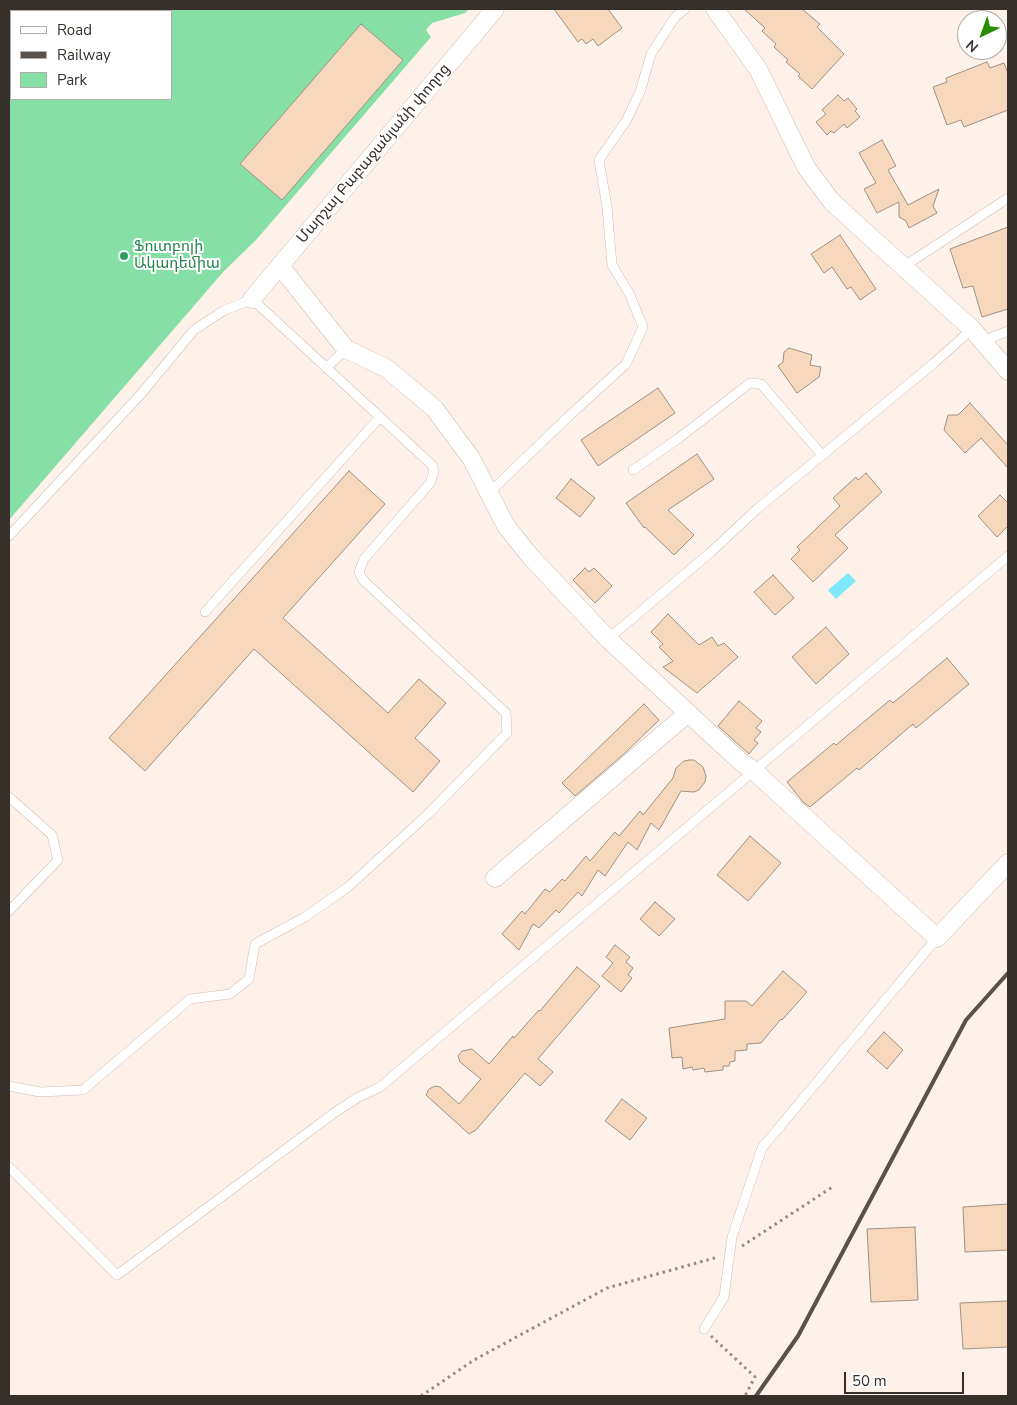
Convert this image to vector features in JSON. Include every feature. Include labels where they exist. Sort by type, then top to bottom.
[{"type":"street","name":"Մարշալ Բաբաջանյանի փողոց","points":[[252,299],[495,9]]},
{"type":"street","points":[[715,9],[758,69],[806,167],[832,202],[978,335],[1008,371]]},
{"type":"street","points":[[280,266],[346,349],[386,368],[434,408],[471,458],[506,526],[608,639],[741,762],[753,770],[937,938],[1008,863]]},
{"type":"street","points":[[495,878],[688,713]]},
{"type":"lane","points":[[489,493],[626,364],[643,326],[629,293],[612,265],[607,207],[599,160],[626,121],[640,92],[651,54],[675,17],[685,9]]},
{"type":"lane","points":[[903,267],[1008,198]]},
{"type":"lane","points":[[9,536],[141,394],[194,330],[223,310],[252,299],[432,465],[434,470],[430,483],[364,559],[359,572],[362,580],[506,713],[506,733],[428,814],[348,887],[305,918],[255,944],[249,979],[230,994],[190,999],[83,1090],[40,1092],[9,1086]]},
{"type":"lane","points":[[608,639],[711,552],[757,509],[933,364],[978,335],[1008,331]]},
{"type":"lane","points":[[326,368],[346,349]]},
{"type":"lane","points":[[633,470],[750,384],[761,384],[822,455]]},
{"type":"lane","points":[[205,612],[380,417]]},
{"type":"lane","points":[[9,1167],[118,1274],[334,1113],[357,1098],[380,1087],[1008,556]]},
{"type":"lane","points":[[9,797],[52,835],[58,860],[9,911]]},
{"type":"lane","points":[[704,1329],[724,1297],[732,1237],[762,1148],[937,938]]},
{"type":"path","points":[[421,1396],[474,1360],[607,1288],[730,1254],[834,1186]]},
{"type":"path","points":[[704,1329],[755,1377],[745,1396]]},
{"type":"green space","name":"Ֆուտբոլի Ակադեմիա","points":[[9,9],[469,9],[465,13],[432,23],[426,30],[431,37],[256,240],[224,271],[9,520]]},
{"type":"water","points":[[848,573],[856,581],[836,599],[828,590]]},
{"type":"building","points":[[554,9],[608,9],[622,28],[598,46],[593,39],[586,44],[582,39],[578,42]]},
{"type":"building","points":[[744,9],[802,9],[820,24],[817,27],[844,54],[812,89],[798,76],[800,74],[786,62],[788,60],[774,47],[776,44],[762,31],[765,28]]},
{"type":"building","points":[[361,24],[403,60],[282,200],[240,164]]},
{"type":"building","points":[[987,62],[990,68],[1004,63],[1008,73],[1008,110],[964,127],[961,120],[947,125],[933,87],[947,82],[946,78]]},
{"type":"building","points":[[838,95],[844,101],[848,98],[857,109],[855,111],[860,117],[847,128],[844,124],[834,133],[831,131],[827,135],[816,122],[826,114],[822,110]]},
{"type":"building","points":[[882,140],[896,166],[888,170],[908,205],[939,189],[933,206],[937,213],[909,228],[906,221],[899,217],[899,202],[877,213],[864,189],[876,183],[859,153]]},
{"type":"building","points":[[1008,227],[1008,309],[982,317],[973,286],[963,288],[950,249]]},
{"type":"building","points":[[840,235],[876,289],[860,300],[851,287],[847,289],[832,267],[824,273],[811,254]]},
{"type":"building","points":[[789,348],[812,355],[810,365],[821,367],[819,377],[797,393],[778,366],[783,362],[784,352]]},
{"type":"building","points":[[658,388],[675,413],[598,466],[581,440]]},
{"type":"building","points":[[970,403],[1008,445],[1008,468],[981,438],[965,453],[944,430],[948,415],[958,415]]},
{"type":"building","points":[[697,454],[714,479],[668,510],[694,535],[674,555],[644,528],[626,503]]},
{"type":"building","points":[[349,471],[385,504],[283,618],[388,713],[419,679],[446,703],[415,738],[440,761],[413,792],[254,649],[145,771],[109,738]]},
{"type":"building","points":[[866,473],[882,492],[835,535],[848,548],[813,582],[791,559],[800,550],[797,547],[840,506],[833,498],[856,477],[858,480]]},
{"type":"building","points":[[571,479],[595,498],[580,517],[556,498]]},
{"type":"building","points":[[1000,495],[1008,503],[1008,526],[997,537],[978,516]]},
{"type":"building","points":[[585,568],[589,572],[594,568],[612,586],[595,603],[573,580]]},
{"type":"building","points":[[773,575],[794,598],[775,615],[754,592]]},
{"type":"building","points":[[668,614],[699,645],[712,637],[718,646],[724,643],[738,657],[697,693],[663,667],[673,661],[659,647],[663,644],[651,632]]},
{"type":"building","points":[[826,627],[849,654],[816,684],[792,657]]},
{"type":"building","points":[[947,658],[969,684],[916,728],[913,724],[859,770],[857,768],[810,807],[803,802],[787,782],[834,743],[836,745],[890,700],[893,703]]},
{"type":"building","points":[[739,701],[762,721],[756,728],[761,732],[754,740],[758,743],[749,754],[718,726]]},
{"type":"building","points":[[644,704],[659,720],[625,753],[575,796],[562,783]]},
{"type":"building","points":[[694,760],[703,767],[706,776],[705,782],[699,790],[694,792],[681,791],[659,830],[651,823],[637,850],[628,842],[605,876],[598,870],[582,896],[578,892],[559,913],[556,910],[539,928],[533,924],[519,950],[502,934],[522,911],[525,914],[545,889],[550,892],[562,879],[565,881],[586,856],[590,861],[615,832],[619,836],[640,811],[643,815],[673,778],[676,768],[684,761]]},
{"type":"building","points":[[750,836],[781,863],[748,901],[717,875]]},
{"type":"building","points":[[655,902],[675,919],[659,936],[640,919]]},
{"type":"building","points":[[615,945],[630,957],[626,962],[633,968],[628,975],[632,978],[621,992],[602,976],[613,963],[606,957]]},
{"type":"building","points":[[577,967],[600,986],[538,1059],[553,1072],[540,1086],[525,1073],[476,1130],[469,1134],[426,1095],[429,1089],[435,1086],[440,1087],[459,1104],[481,1079],[460,1062],[458,1056],[462,1051],[472,1049],[489,1064],[513,1036],[514,1038],[540,1011]]},
{"type":"building","points":[[783,971],[807,992],[761,1043],[747,1044],[747,1050],[735,1051],[735,1061],[730,1062],[729,1066],[723,1066],[723,1070],[705,1072],[704,1068],[693,1070],[692,1067],[683,1069],[682,1057],[672,1058],[669,1028],[725,1019],[725,1001],[746,1001],[752,1006]]},
{"type":"building","points":[[884,1032],[903,1050],[887,1069],[867,1051]]},
{"type":"building","points":[[622,1099],[647,1118],[630,1140],[605,1121]]},
{"type":"building","points":[[1008,1204],[1008,1250],[965,1252],[963,1207]]},
{"type":"building","points":[[915,1227],[918,1300],[871,1302],[867,1229]]},
{"type":"building","points":[[1008,1301],[1008,1347],[963,1349],[960,1303]]},
{"type":"railway","points":[[756,1396],[798,1336],[966,1020],[1008,973]]},
{"type":"place","name":"Ֆուտբոլի Ակադեմիա","points":[[124,256]]}]
